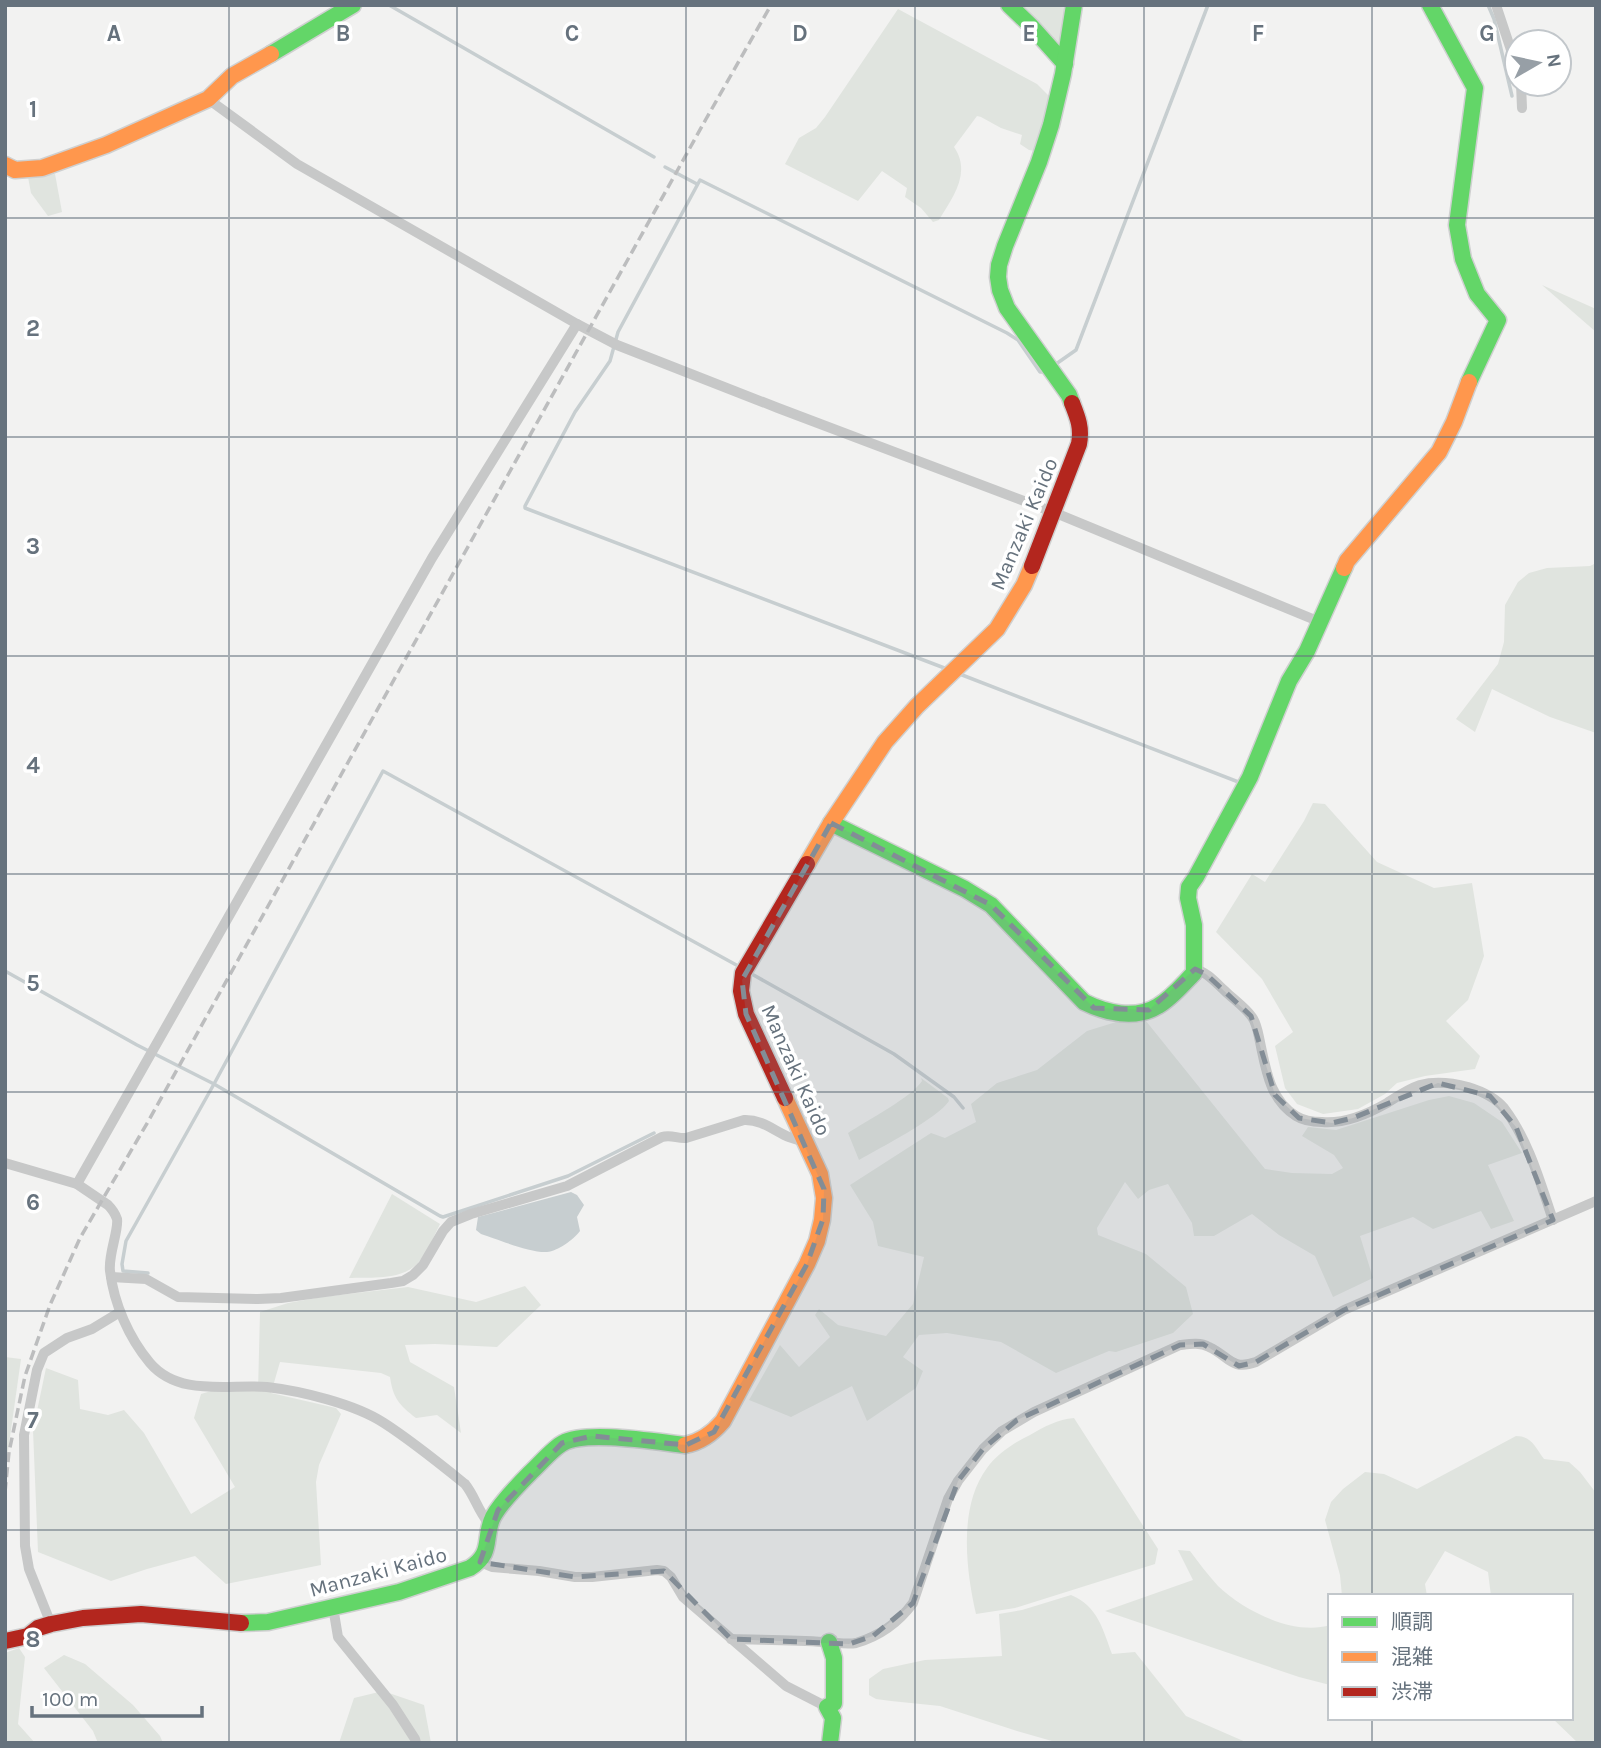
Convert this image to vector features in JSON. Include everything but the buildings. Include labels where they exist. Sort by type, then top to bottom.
[{"type":"main road","points":[[5,165],[15,170],[42,168],[106,145],[208,99],[232,76],[353,5]]},
{"type":"main road","points":[[1009,5],[1065,64]]},
{"type":"main road","name":"Manzaki Kaido","points":[[8,1641],[29,1636],[38,1628],[51,1624],[83,1618],[141,1614],[249,1624],[399,1592],[470,1568],[480,1562],[485,1552],[492,1519],[498,1510],[523,1480],[562,1443],[592,1436],[687,1445],[700,1442],[723,1421],[807,1264],[816,1245],[825,1209],[820,1174],[746,1014],[741,991],[743,973],[831,823],[885,742],[917,706],[997,629],[1006,616],[1024,585],[1079,444],[1080,422],[1069,395],[1007,307],[998,284],[998,273],[1007,241],[1055,113],[1074,5]]},
{"type":"main road","points":[[831,823],[965,889],[991,905],[1084,1002],[1094,1008],[1124,1013],[1149,1010],[1164,1002],[1189,978],[1195,969],[1194,925],[1188,898],[1189,887],[1250,777],[1289,681],[1307,650],[1347,561],[1439,452],[1498,320],[1477,294],[1463,259],[1457,225],[1475,88],[1430,5]]},
{"type":"main road","points":[[829,1642],[834,1658],[834,1703],[827,1707],[833,1718],[830,1743]]},
{"type":"street","points":[[1496,5],[1504,28]]},
{"type":"street","points":[[1522,98],[1522,107]]},
{"type":"street","points":[[208,99],[298,164],[617,345],[1053,512],[1320,622]]},
{"type":"street","points":[[77,1184],[432,558],[577,324]]},
{"type":"street","points":[[1195,969],[1206,974],[1251,1016],[1275,1095],[1284,1108],[1298,1118],[1332,1123],[1353,1118],[1412,1089],[1438,1083],[1462,1085],[1490,1096],[1502,1106],[1516,1127],[1530,1155],[1553,1220]]},
{"type":"street","points":[[111,1277],[146,1279],[178,1297],[258,1299],[391,1283],[413,1275],[424,1265],[451,1222],[568,1186],[663,1137],[686,1138],[744,1120],[753,1120],[770,1126],[789,1138],[805,1141]]},
{"type":"street","points":[[5,1163],[77,1184],[108,1205],[115,1214],[117,1224],[110,1258],[114,1297],[141,1350],[151,1364],[168,1379],[197,1386],[268,1387],[352,1407],[383,1422],[465,1484],[482,1515],[487,1521],[492,1519]]},
{"type":"street","points":[[732,1639],[849,1644],[859,1642],[891,1626],[913,1603],[937,1527],[958,1481],[983,1449],[1017,1420],[1180,1345],[1203,1344],[1239,1366],[1256,1362],[1344,1310],[1596,1201]]},
{"type":"street","points":[[51,1624],[29,1569],[25,1546],[24,1435],[37,1370],[44,1353],[67,1338],[92,1329],[120,1312]]},
{"type":"street","points":[[480,1562],[492,1567],[575,1577],[664,1571],[671,1577],[683,1597],[786,1686],[827,1707]]},
{"type":"street","points":[[333,1607],[338,1637],[393,1705],[416,1743]]},
{"type":"highlighted area","points":[[831,823],[991,905],[1094,1008],[1149,1010],[1195,969],[1206,974],[1251,1016],[1275,1095],[1299,1118],[1332,1123],[1353,1118],[1438,1083],[1490,1096],[1516,1127],[1553,1220],[1344,1310],[1256,1362],[1239,1366],[1203,1344],[1180,1345],[1017,1420],[983,1449],[958,1481],[913,1603],[873,1636],[849,1644],[731,1639],[664,1571],[575,1577],[480,1562],[498,1510],[562,1443],[592,1436],[686,1445],[714,1432],[807,1264],[823,1219],[824,1189],[746,1014],[742,980]]},
{"type":"shaded area","points":[[1021,5],[1068,5],[1062,44],[1054,44]]},
{"type":"shaded area","points":[[898,9],[1037,84],[1053,100],[1035,151],[1020,144],[1022,135],[977,116],[954,147],[959,157],[961,176],[939,220],[933,222],[921,208],[905,197],[907,188],[882,171],[858,201],[785,164],[799,138],[816,128],[825,117]]},
{"type":"shaded area","points":[[55,174],[62,212],[48,216],[31,193],[28,177]]},
{"type":"shaded area","points":[[1542,285],[1596,309],[1596,332]]},
{"type":"shaded area","points":[[1596,563],[1596,733],[1550,717],[1492,689],[1475,732],[1456,719],[1498,664],[1504,642],[1505,605],[1518,582],[1529,573],[1547,568],[1590,566]]},
{"type":"shaded area","points":[[1313,803],[1325,804],[1377,862],[1434,888],[1472,883],[1484,956],[1468,1000],[1446,1021],[1480,1056],[1475,1069],[1397,1083],[1385,1094],[1358,1109],[1323,1114],[1297,1104],[1285,1088],[1275,1046],[1293,1032],[1262,979],[1216,932],[1252,874],[1265,882]]},
{"type":"shaded area","points":[[1146,1021],[1265,1169],[1332,1174],[1343,1168],[1334,1155],[1302,1136],[1308,1127],[1336,1130],[1449,1096],[1474,1103],[1502,1122],[1522,1153],[1488,1165],[1514,1221],[1491,1229],[1481,1211],[1433,1229],[1413,1217],[1360,1236],[1373,1278],[1333,1297],[1315,1256],[1279,1235],[1252,1214],[1214,1236],[1194,1236],[1192,1223],[1168,1184],[1149,1190],[1138,1199],[1125,1182],[1097,1228],[1098,1235],[1146,1254],[1186,1287],[1193,1314],[1173,1333],[1116,1352],[1109,1351],[1056,1373],[1001,1342],[947,1333],[919,1335],[903,1357],[923,1371],[916,1388],[867,1421],[852,1386],[791,1417],[749,1400],[780,1345],[799,1367],[830,1337],[815,1315],[819,1309],[838,1325],[886,1336],[913,1304],[924,1257],[878,1246],[873,1222],[850,1185],[931,1133],[945,1138],[976,1122],[971,1104],[997,1083],[1037,1070],[1087,1031],[1116,1022]]},
{"type":"shaded area","points":[[921,1078],[949,1101],[921,1124],[859,1160],[848,1133],[909,1094],[922,1081]]},
{"type":"shaded area","points":[[571,1192],[577,1195],[584,1205],[577,1217],[580,1231],[556,1250],[532,1250],[476,1230],[478,1217]]},
{"type":"shaded area","points":[[392,1194],[440,1224],[431,1242],[421,1259],[407,1271],[388,1276],[349,1278]]},
{"type":"shaded area","points":[[525,1286],[541,1305],[497,1347],[405,1345],[410,1362],[454,1387],[461,1433],[437,1415],[416,1418],[398,1400],[390,1377],[381,1373],[280,1362],[271,1393],[336,1408],[341,1414],[319,1465],[316,1482],[321,1565],[226,1584],[195,1556],[111,1581],[38,1552],[33,1430],[46,1368],[78,1380],[80,1409],[108,1415],[124,1410],[144,1433],[191,1514],[235,1487],[194,1418],[201,1394],[211,1391],[258,1391],[260,1312],[288,1303],[322,1297],[408,1287],[476,1302]]},
{"type":"shaded area","points":[[5,1357],[21,1359],[5,1472]]},
{"type":"shaded area","points":[[1074,1418],[1158,1549],[1155,1564],[1015,1608],[976,1614],[969,1578],[967,1539],[968,1520],[978,1484],[991,1463],[1012,1445],[1051,1424]]},
{"type":"shaded area","points":[[1516,1436],[1521,1436],[1530,1440],[1544,1459],[1569,1462],[1596,1493],[1596,1743],[1578,1743],[1554,1720],[1573,1720],[1573,1594],[1491,1594],[1488,1572],[1445,1551],[1425,1584],[1427,1594],[1342,1594],[1340,1575],[1325,1520],[1331,1502],[1365,1472],[1384,1474],[1417,1489]]},
{"type":"shaded area","points":[[1178,1550],[1190,1551],[1218,1586],[1255,1612],[1301,1627],[1328,1625],[1328,1684],[1105,1611],[1193,1580]]},
{"type":"shaded area","points":[[1071,1595],[1088,1605],[1093,1612],[1112,1654],[1135,1652],[1186,1716],[1248,1743],[1059,1743],[940,1706],[876,1699],[869,1695],[869,1679],[883,1669],[925,1660],[1002,1656],[999,1614]]},
{"type":"shaded area","points":[[19,1648],[25,1657],[18,1724],[35,1743],[5,1743],[5,1653]]},
{"type":"shaded area","points":[[64,1655],[85,1664],[133,1705],[163,1743],[98,1743],[93,1731],[44,1668]]},
{"type":"shaded area","points":[[383,1691],[424,1705],[431,1743],[339,1743],[354,1698]]},
{"type":"waterway","points":[[389,5],[654,157]]},
{"type":"waterway","points":[[1056,364],[1076,350],[1208,5]]},
{"type":"waterway","points":[[1488,5],[1503,58]]},
{"type":"waterway","points":[[665,167],[697,184]]},
{"type":"waterway","points":[[947,669],[525,506],[575,412],[610,361],[618,332],[700,180],[1007,333],[1018,340],[1040,372],[1044,372]]},
{"type":"waterway","points":[[957,673],[1241,783]]},
{"type":"waterway","points":[[148,1273],[123,1271],[126,1241],[383,771],[740,967]]},
{"type":"waterway","points":[[5,971],[137,1045],[214,1084],[443,1217],[568,1176],[654,1133]]},
{"type":"waterway","points":[[750,973],[894,1054],[954,1097],[963,1108]]},
{"type":"railway","points":[[5,1492],[9,1452],[25,1376],[50,1305],[80,1238],[149,1120],[771,5]]},
{"type":"traffic: fast","points":[[271,54],[353,5]]},
{"type":"traffic: fast","points":[[1009,5],[1065,64]]},
{"type":"traffic: fast","points":[[1072,403],[1007,308],[998,277],[1005,246],[1051,125],[1063,74],[1074,5]]},
{"type":"traffic: fast","points":[[1430,5],[1475,88],[1457,225],[1463,259],[1477,294],[1498,320],[1469,382]]},
{"type":"traffic: fast","points":[[831,823],[965,889],[991,905],[1084,1002],[1102,1009],[1130,1014],[1158,1006],[1194,973],[1194,925],[1188,898],[1189,887],[1250,777],[1289,681],[1307,651],[1344,568]]},
{"type":"traffic: fast","points":[[241,1623],[268,1622],[399,1592],[470,1568],[485,1551],[490,1524],[501,1505],[547,1456],[563,1443],[574,1439],[604,1437],[685,1445]]},
{"type":"traffic: fast","points":[[829,1642],[834,1658],[834,1703],[827,1707],[833,1718],[830,1743]]},
{"type":"traffic: slow","points":[[5,165],[15,170],[42,168],[106,145],[208,99],[232,76],[271,54]]},
{"type":"traffic: slow","points":[[1344,568],[1347,561],[1439,452],[1469,382]]},
{"type":"traffic: slow","points":[[807,864],[885,742],[917,706],[997,629],[1024,585],[1032,566]]},
{"type":"traffic: slow","points":[[685,1445],[706,1437],[723,1421],[817,1241],[824,1198],[820,1174],[785,1098]]},
{"type":"traffic: jam","points":[[1032,566],[1079,444],[1079,423],[1072,403]]},
{"type":"traffic: jam","points":[[785,1098],[746,1014],[741,991],[743,973],[807,864]]},
{"type":"traffic: jam","points":[[5,1641],[28,1636],[38,1628],[51,1624],[83,1618],[141,1614],[241,1623]]}]
